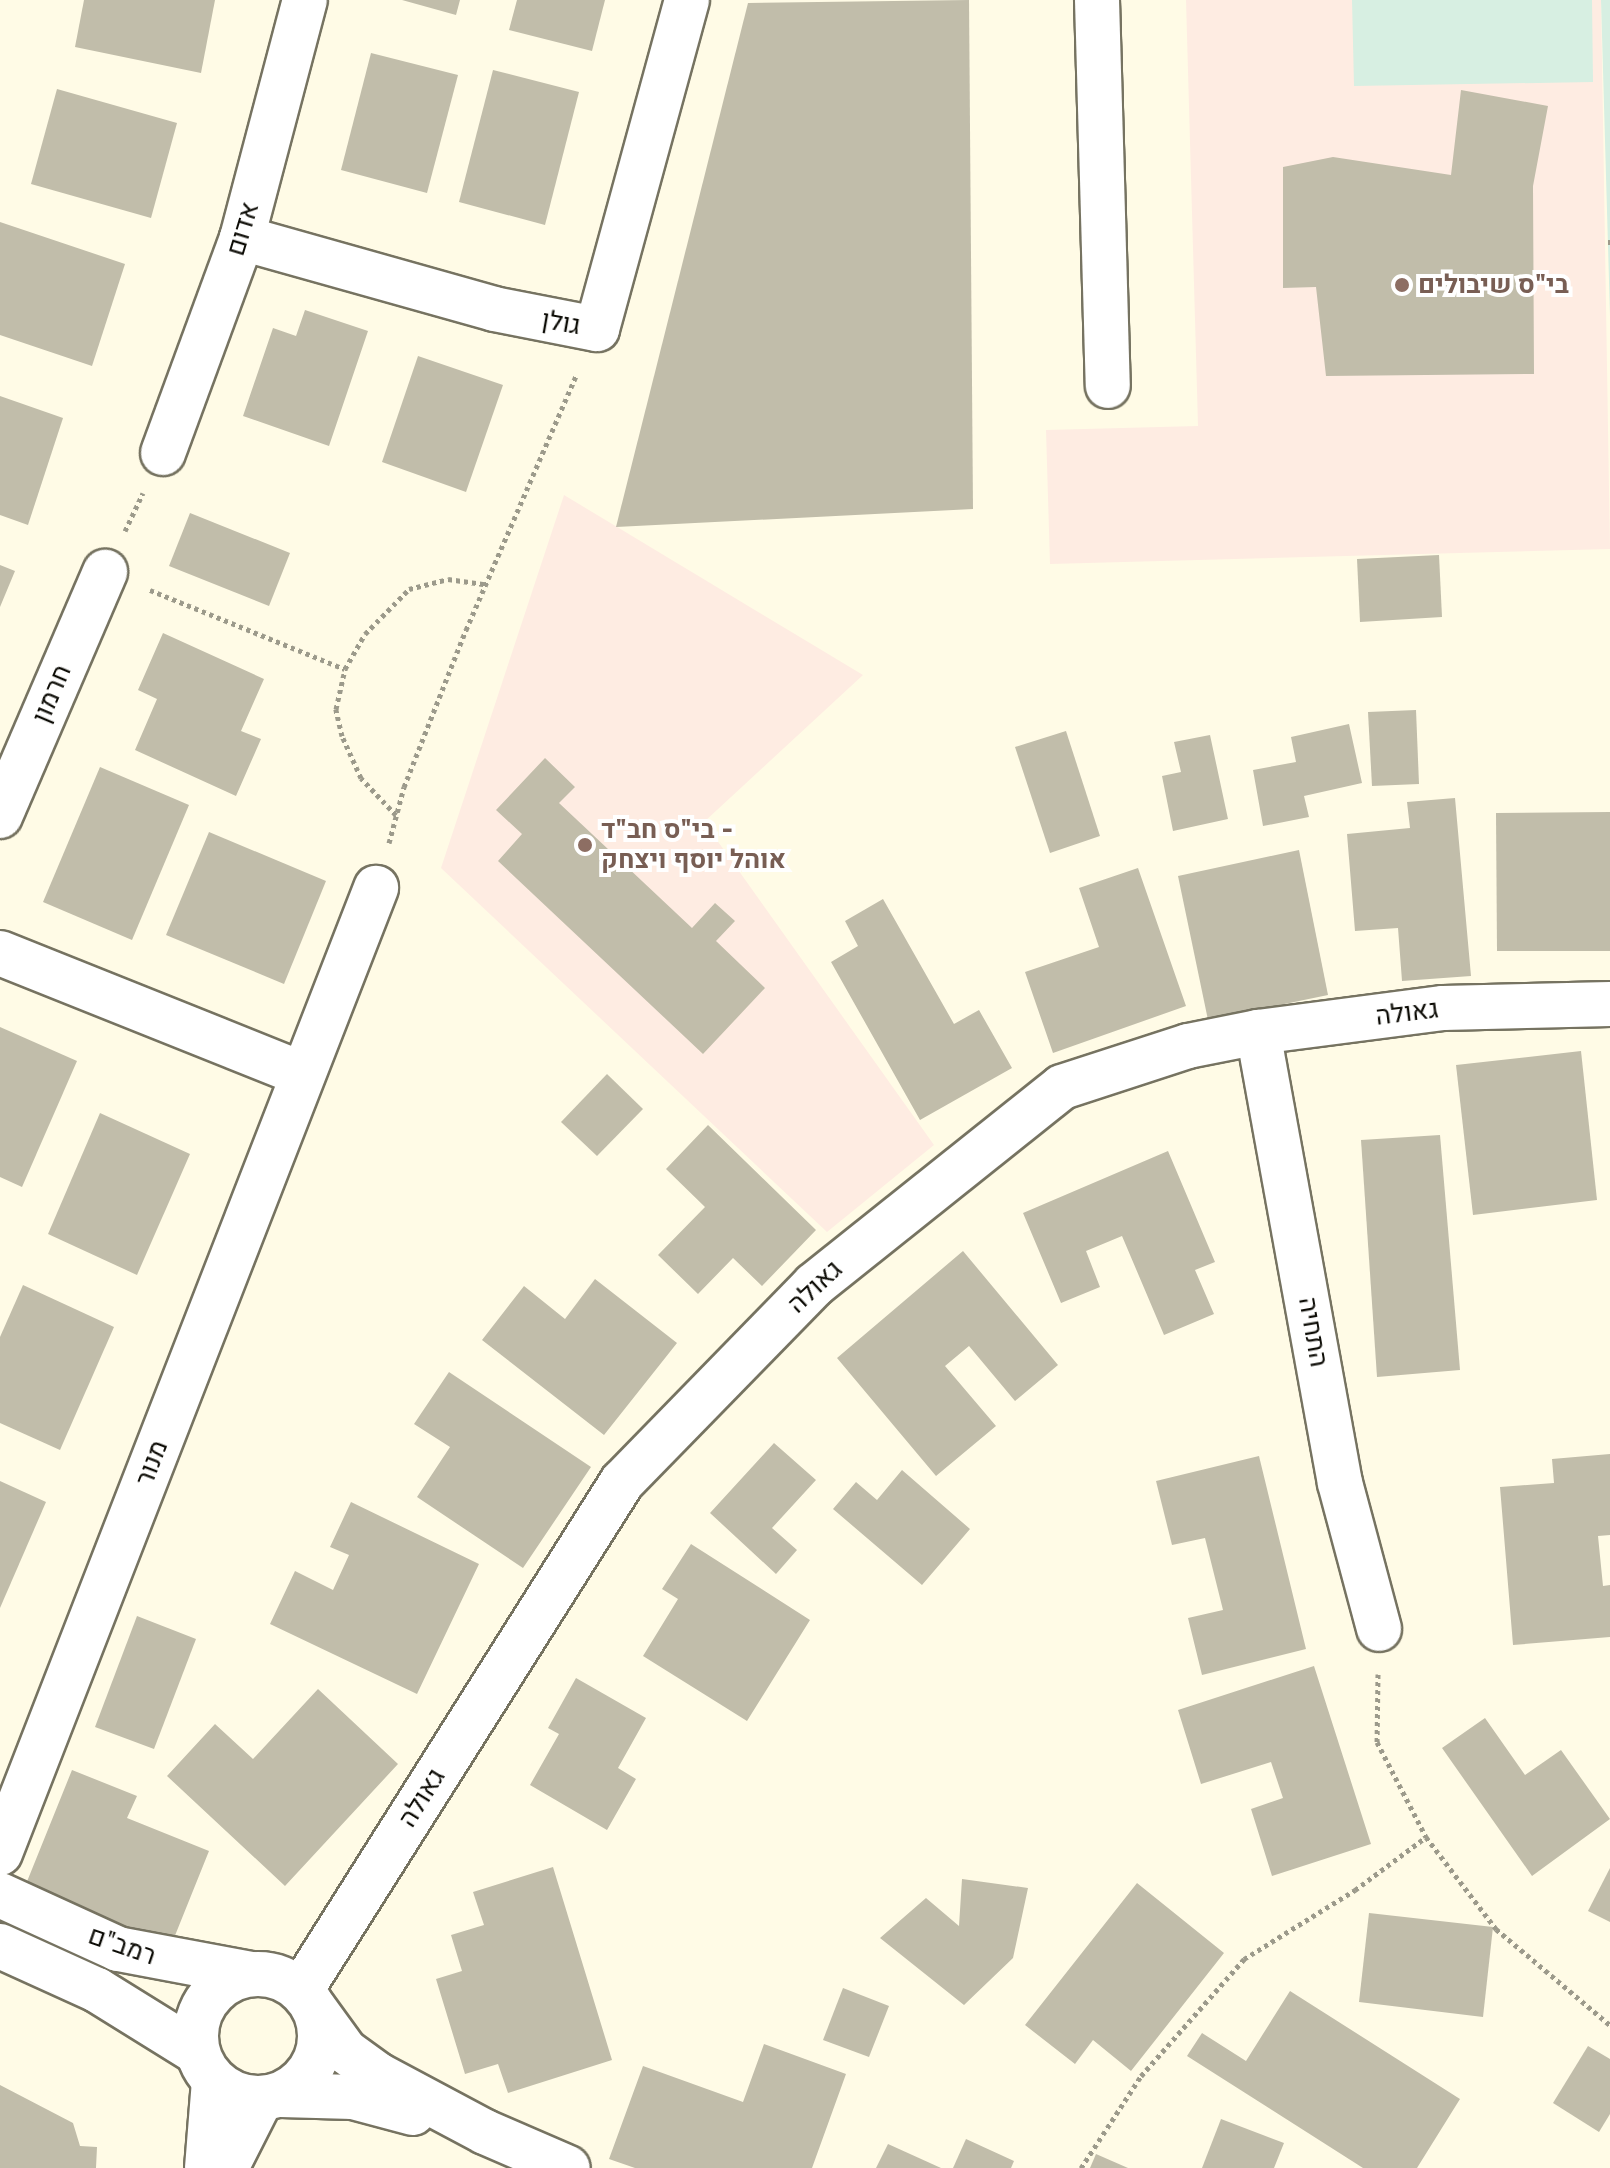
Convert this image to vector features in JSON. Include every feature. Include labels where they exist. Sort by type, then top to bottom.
[{"type":"street","name":"אדום","points":[[163,453],[242,238],[305,0]]},
{"type":"street","name":"גולן","points":[[242,238],[494,309],[597,329],[687,0]]},
{"type":"street","points":[[1097,0],[1108,386]]},
{"type":"street","name":"חרמון","points":[[0,816],[105,572]]},
{"type":"street","name":"מנור","points":[[0,1853],[376,888]]},
{"type":"street","points":[[0,953],[303,1074]]},
{"type":"street","name":"גאולה","points":[[308,1999],[622,1482],[814,1285],[1062,1087],[1188,1046],[1258,1032],[1443,1008],[1610,1004]]},
{"type":"street","name":"התחיה","points":[[1258,1032],[1340,1483],[1379,1629]]},
{"type":"street","name":"רמב\"ם","points":[[0,1895],[118,1949],[251,1974]]},
{"type":"street","name":"רמב\"ם","points":[[0,1946],[97,1990],[205,2066]]},
{"type":"street","points":[[207,2168],[205,2066],[200,2010],[230,1979],[251,1974],[269,1974],[308,1999],[345,2051],[378,2075],[485,2132],[568,2168]]},
{"type":"street","points":[[226,2168],[271,2097],[312,2068],[319,2049],[308,1999]]},
{"type":"street","points":[[205,2066],[241,2097],[353,2097],[485,2132]]},
{"type":"path","points":[[376,888],[396,815],[485,584],[597,329]]},
{"type":"path","points":[[163,453],[105,572],[345,669]]},
{"type":"path","points":[[396,815],[361,778],[342,736],[336,709],[345,669],[365,634],[409,589],[448,579],[485,584]]},
{"type":"path","points":[[1379,1629],[1377,1742],[1426,1837],[1496,1929],[1610,2025]]},
{"type":"path","points":[[1081,2168],[1141,2076],[1244,1959],[1355,1890],[1426,1837]]},
{"type":"shaded area","name":"בי\"ס שיבולים","points":[[1186,0],[1601,0],[1610,549],[1050,564],[1046,430],[1198,426]]},
{"type":"shaded area","name":"בי\"ס חב\"ד - אוהל יוסף ויצחק","points":[[564,495],[863,675],[704,822],[934,1145],[827,1232],[441,868]]},
{"type":"green space","points":[[1352,0],[1592,0],[1593,82],[1354,86]]},
{"type":"green space","points":[[1601,0],[1610,0],[1610,316]]},
{"type":"building","points":[[84,0],[215,0],[201,73],[75,47]]},
{"type":"building","points":[[402,0],[460,0],[456,15]]},
{"type":"building","points":[[517,0],[605,0],[592,51],[509,30]]},
{"type":"building","points":[[969,0],[973,509],[616,527],[748,3]]},
{"type":"building","points":[[371,53],[458,75],[427,193],[341,170]]},
{"type":"building","points":[[493,70],[579,92],[545,225],[459,202]]},
{"type":"building","points":[[57,89],[177,123],[151,218],[31,184]]},
{"type":"building","points":[[1461,90],[1548,106],[1533,186],[1534,374],[1326,376],[1316,287],[1283,288],[1283,167],[1333,157],[1451,175]]},
{"type":"building","points":[[0,222],[125,264],[92,366],[0,335]]},
{"type":"building","points":[[305,310],[368,331],[329,446],[243,416],[273,328],[296,336]]},
{"type":"building","points":[[418,356],[503,385],[466,492],[382,462]]},
{"type":"building","points":[[0,396],[63,418],[28,525],[0,515]]},
{"type":"building","points":[[190,513],[290,553],[269,606],[169,566]]},
{"type":"building","points":[[1439,555],[1442,617],[1360,622],[1357,559]]},
{"type":"building","points":[[0,565],[15,571],[0,607]]},
{"type":"building","points":[[163,633],[264,679],[241,731],[261,739],[236,796],[135,750],[157,699],[138,690]]},
{"type":"building","points":[[1416,710],[1419,784],[1372,786],[1368,712]]},
{"type":"building","points":[[1349,724],[1362,783],[1304,796],[1309,817],[1263,826],[1253,770],[1296,762],[1291,737]]},
{"type":"building","points":[[1066,731],[1100,836],[1050,853],[1015,747]]},
{"type":"building","points":[[1210,735],[1228,819],[1173,831],[1162,776],[1181,772],[1174,742]]},
{"type":"building","points":[[545,758],[575,787],[559,803],[692,928],[715,903],[735,921],[716,941],[765,988],[703,1054],[498,861],[522,834],[496,810]]},
{"type":"building","points":[[100,767],[189,805],[132,940],[43,902]]},
{"type":"building","points":[[1455,798],[1471,976],[1402,981],[1398,928],[1355,931],[1347,834],[1410,828],[1407,802]]},
{"type":"building","points":[[1610,812],[1610,951],[1497,951],[1496,813]]},
{"type":"building","points":[[209,832],[326,881],[284,984],[166,935]]},
{"type":"building","points":[[1299,850],[1328,995],[1208,1020],[1178,876]]},
{"type":"building","points":[[1138,868],[1186,1006],[1053,1053],[1025,972],[1099,947],[1079,888]]},
{"type":"building","points":[[883,899],[954,1024],[979,1010],[1012,1068],[920,1120],[831,962],[858,946],[845,921]]},
{"type":"building","points":[[0,1027],[77,1061],[22,1187],[0,1177]]},
{"type":"building","points":[[1581,1051],[1597,1200],[1473,1215],[1456,1065]]},
{"type":"building","points":[[607,1074],[643,1109],[597,1156],[561,1122]]},
{"type":"building","points":[[100,1113],[190,1154],[137,1275],[48,1234]]},
{"type":"building","points":[[708,1125],[816,1230],[762,1286],[733,1258],[698,1294],[658,1255],[705,1207],[666,1169]]},
{"type":"building","points":[[1440,1135],[1460,1370],[1377,1377],[1361,1140]]},
{"type":"building","points":[[1168,1151],[1215,1262],[1195,1270],[1214,1314],[1164,1335],[1122,1236],[1086,1251],[1100,1287],[1061,1303],[1023,1213]]},
{"type":"building","points":[[963,1251],[1058,1365],[1015,1401],[969,1346],[945,1366],[996,1426],[936,1476],[837,1358]]},
{"type":"building","points":[[595,1279],[677,1343],[604,1435],[482,1340],[524,1286],[565,1319]]},
{"type":"building","points":[[23,1285],[114,1327],[60,1450],[0,1423],[0,1337]]},
{"type":"building","points":[[449,1372],[591,1467],[523,1568],[417,1497],[450,1447],[414,1424]]},
{"type":"building","points":[[774,1443],[816,1480],[772,1528],[797,1550],[776,1574],[710,1513]]},
{"type":"building","points":[[1610,1454],[1610,1535],[1598,1536],[1603,1586],[1610,1585],[1610,1637],[1513,1645],[1500,1487],[1554,1483],[1552,1459]]},
{"type":"building","points":[[1259,1456],[1306,1649],[1202,1675],[1188,1618],[1223,1610],[1205,1538],[1172,1545],[1156,1481]]},
{"type":"building","points":[[902,1470],[970,1529],[922,1585],[833,1509],[856,1482],[877,1500]]},
{"type":"building","points":[[0,1481],[46,1502],[0,1608]]},
{"type":"building","points":[[351,1502],[479,1564],[417,1694],[270,1624],[295,1571],[333,1590],[349,1555],[330,1547]]},
{"type":"building","points":[[691,1544],[810,1620],[747,1721],[643,1656],[678,1599],[662,1589]]},
{"type":"building","points":[[137,1616],[196,1639],[154,1749],[95,1727]]},
{"type":"building","points":[[1314,1666],[1371,1844],[1272,1876],[1251,1809],[1283,1798],[1271,1762],[1201,1784],[1178,1710]]},
{"type":"building","points":[[576,1678],[646,1718],[618,1768],[636,1779],[607,1830],[530,1785],[559,1734],[548,1728]]},
{"type":"building","points":[[318,1689],[398,1764],[285,1886],[167,1776],[215,1724],[253,1759]]},
{"type":"building","points":[[1485,1718],[1525,1775],[1561,1750],[1610,1819],[1532,1876],[1442,1748]]},
{"type":"building","points":[[72,1770],[137,1796],[127,1818],[209,1851],[170,1948],[24,1889]]},
{"type":"building","points":[[553,1867],[612,2060],[508,2093],[498,2064],[465,2074],[436,1979],[462,1971],[451,1935],[484,1925],[473,1892]]},
{"type":"building","points":[[1610,1868],[1610,1922],[1588,1911]]},
{"type":"building","points":[[962,1879],[1028,1888],[1013,1958],[964,2005],[880,1938],[926,1898],[959,1926]]},
{"type":"building","points":[[1137,1883],[1224,1953],[1131,2071],[1093,2040],[1075,2064],[1025,2025]]},
{"type":"building","points":[[1369,1913],[1493,1927],[1483,2017],[1359,2002]]},
{"type":"building","points":[[843,1988],[889,2006],[869,2057],[823,2040]]},
{"type":"building","points":[[1290,1991],[1460,2099],[1417,2168],[1363,2168],[1187,2056],[1202,2033],[1246,2061]]},
{"type":"building","points":[[764,2044],[846,2074],[812,2168],[635,2168],[609,2159],[643,2066],[743,2102]]},
{"type":"building","points":[[1588,2046],[1610,2059],[1610,2114],[1599,2132],[1553,2103]]},
{"type":"building","points":[[0,2085],[73,2123],[80,2146],[97,2147],[96,2168],[0,2168]]},
{"type":"building","points":[[1221,2119],[1284,2143],[1274,2168],[1202,2168]]},
{"type":"building","points":[[966,2139],[1014,2161],[1011,2168],[953,2168]]},
{"type":"building","points":[[888,2144],[941,2168],[876,2168]]},
{"type":"building","points":[[1096,2154],[1128,2168],[1090,2168]]},
{"type":"place","name":"בי\"ס שיבולים","points":[[1402,285]]},
{"type":"place","name":"בי\"ס חב\"ד - אוהל יוסף ויצחק","points":[[585,845]]}]
